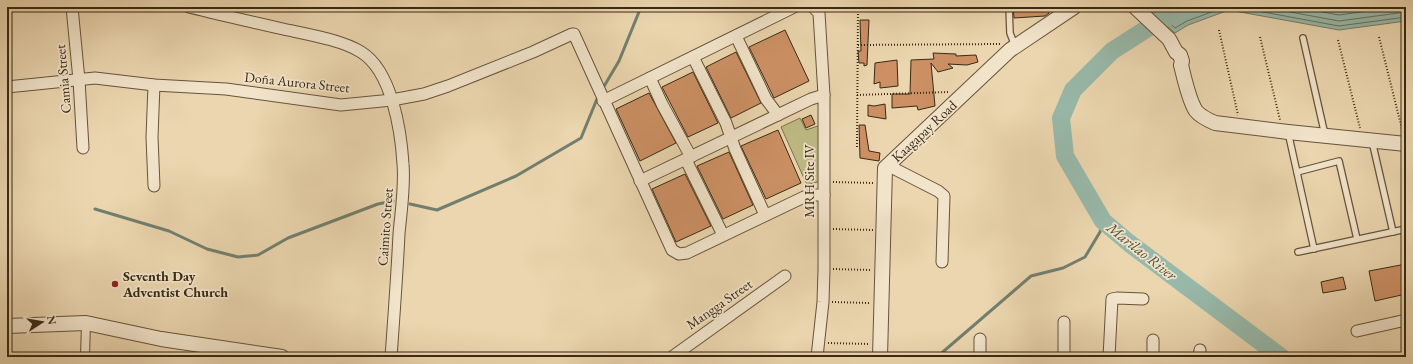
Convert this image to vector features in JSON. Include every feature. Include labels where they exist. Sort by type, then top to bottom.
[{"type":"street","name":"Camia Street","points":[[72,7],[79,80],[83,148]]},
{"type":"street","name":"Caimito Street","points":[[189,7],[239,20],[320,37],[352,47],[366,55],[376,66],[388,87],[392,100],[397,122],[403,165],[391,357]]},
{"type":"street","points":[[794,7],[603,101],[672,250],[679,254],[687,253],[804,197],[824,195]]},
{"type":"street","name":"MRH Site IV","points":[[813,7],[819,13],[824,95],[824,269],[823,302],[817,357]]},
{"type":"street","name":"Kaagapay Road","points":[[880,351],[885,183],[884,172],[887,165],[1012,48],[1074,7]]},
{"type":"street","points":[[1137,9],[1173,46],[1176,60],[1181,65],[1196,111],[1205,119],[1215,123],[1286,132],[1406,144]]},
{"type":"street","name":"Doña Aurora Street","points":[[7,87],[95,78],[154,85],[226,89],[341,104],[392,100],[424,94],[448,86],[533,52],[573,34],[603,101]]},
{"type":"street","points":[[736,36],[766,99],[778,115]]},
{"type":"street","points":[[693,57],[726,123],[765,215]]},
{"type":"street","points":[[650,78],[689,158],[723,236]]},
{"type":"street","points":[[154,85],[152,137],[154,186]]},
{"type":"street","points":[[640,181],[811,99],[824,95]]},
{"type":"street","points":[[887,165],[938,191],[944,196],[942,262]]},
{"type":"street","name":"Mangga Street","points":[[672,357],[785,276]]},
{"type":"street","points":[[1109,357],[1112,299],[1143,299]]},
{"type":"street","points":[[1357,331],[1406,320]]},
{"type":"street","points":[[1064,322],[1064,357]]},
{"type":"street","points":[[7,326],[86,323],[161,339],[252,355],[282,357]]},
{"type":"street","points":[[85,357],[86,323]]},
{"type":"street","points":[[980,339],[980,357]]},
{"type":"street","points":[[1153,340],[1153,357]]},
{"type":"lane","points":[[1009,7],[1012,48]]},
{"type":"lane","points":[[1303,38],[1326,136]]},
{"type":"lane","points":[[1286,132],[1297,172],[1314,249]]},
{"type":"lane","points":[[1368,141],[1393,232]]},
{"type":"lane","points":[[1297,172],[1339,161],[1357,239]]},
{"type":"lane","points":[[1298,252],[1406,229]]},
{"type":"path","points":[[857,147],[858,7]]},
{"type":"path","points":[[1219,30],[1239,118]]},
{"type":"path","points":[[1378,37],[1406,144]]},
{"type":"path","points":[[1260,38],[1286,132]]},
{"type":"path","points":[[1338,40],[1368,141]]},
{"type":"path","points":[[858,45],[996,43],[1012,48]]},
{"type":"path","points":[[857,95],[966,92]]},
{"type":"path","points":[[824,182],[885,183]]},
{"type":"path","points":[[824,229],[883,230]]},
{"type":"path","points":[[824,269],[882,270]]},
{"type":"path","points":[[823,302],[882,303]]},
{"type":"path","points":[[819,343],[880,351]]},
{"type":"shaded area","points":[[800,118],[806,130],[821,125],[821,181],[807,185],[781,127]]},
{"type":"water","points":[[1163,7],[1406,7],[1406,21],[1339,30],[1229,10],[1188,25],[1175,33],[1151,12]]},
{"type":"building","points":[[1013,7],[1049,7],[1049,13],[1045,16],[1014,18]]},
{"type":"building","points":[[860,20],[869,20],[867,65],[864,66],[864,63],[859,63],[858,51],[861,51]]},
{"type":"building","points":[[785,30],[809,81],[774,98],[749,47]]},
{"type":"building","points":[[736,52],[761,103],[731,118],[706,67]]},
{"type":"building","points":[[933,53],[956,54],[956,56],[976,55],[978,62],[967,65],[948,64],[953,68],[938,72],[931,63],[935,106],[918,110],[917,106],[892,108],[892,94],[910,94],[911,60],[934,59]]},
{"type":"building","points":[[897,60],[898,86],[880,88],[880,82],[874,84],[875,63]]},
{"type":"building","points":[[693,72],[718,123],[688,137],[662,87]]},
{"type":"building","points":[[649,93],[676,143],[640,161],[616,109]]},
{"type":"building","points":[[885,104],[886,119],[868,116],[868,105],[874,106]]},
{"type":"building","points":[[811,115],[815,124],[806,128],[802,119]]},
{"type":"building","points":[[859,125],[865,125],[869,151],[880,153],[879,161],[860,158]]},
{"type":"building","points":[[778,130],[801,183],[766,199],[741,146]]},
{"type":"building","points":[[729,152],[753,205],[723,219],[697,166]]},
{"type":"building","points":[[685,174],[711,226],[676,242],[652,189]]},
{"type":"building","points":[[1406,264],[1406,294],[1375,301],[1369,271]]},
{"type":"building","points":[[1343,277],[1346,289],[1323,293],[1321,282]]},
{"type":"waterway","points":[[603,88],[619,61],[641,7]]},
{"type":"waterway","name":"Marilao River","points":[[1196,7],[1162,19],[1112,51],[1073,90],[1061,118],[1065,156],[1103,221],[1129,243],[1281,357]]},
{"type":"waterway","points":[[410,204],[437,210],[516,176],[581,138],[597,99]]},
{"type":"waterway","points":[[95,209],[169,231],[207,249],[238,257],[258,255],[288,238],[378,204],[393,201]]},
{"type":"waterway","points":[[937,357],[1031,276],[1063,268],[1085,257],[1100,232],[1103,221]]},
{"type":"place","name":"Seventh Day Adventist Church","points":[[115,284]]}]
